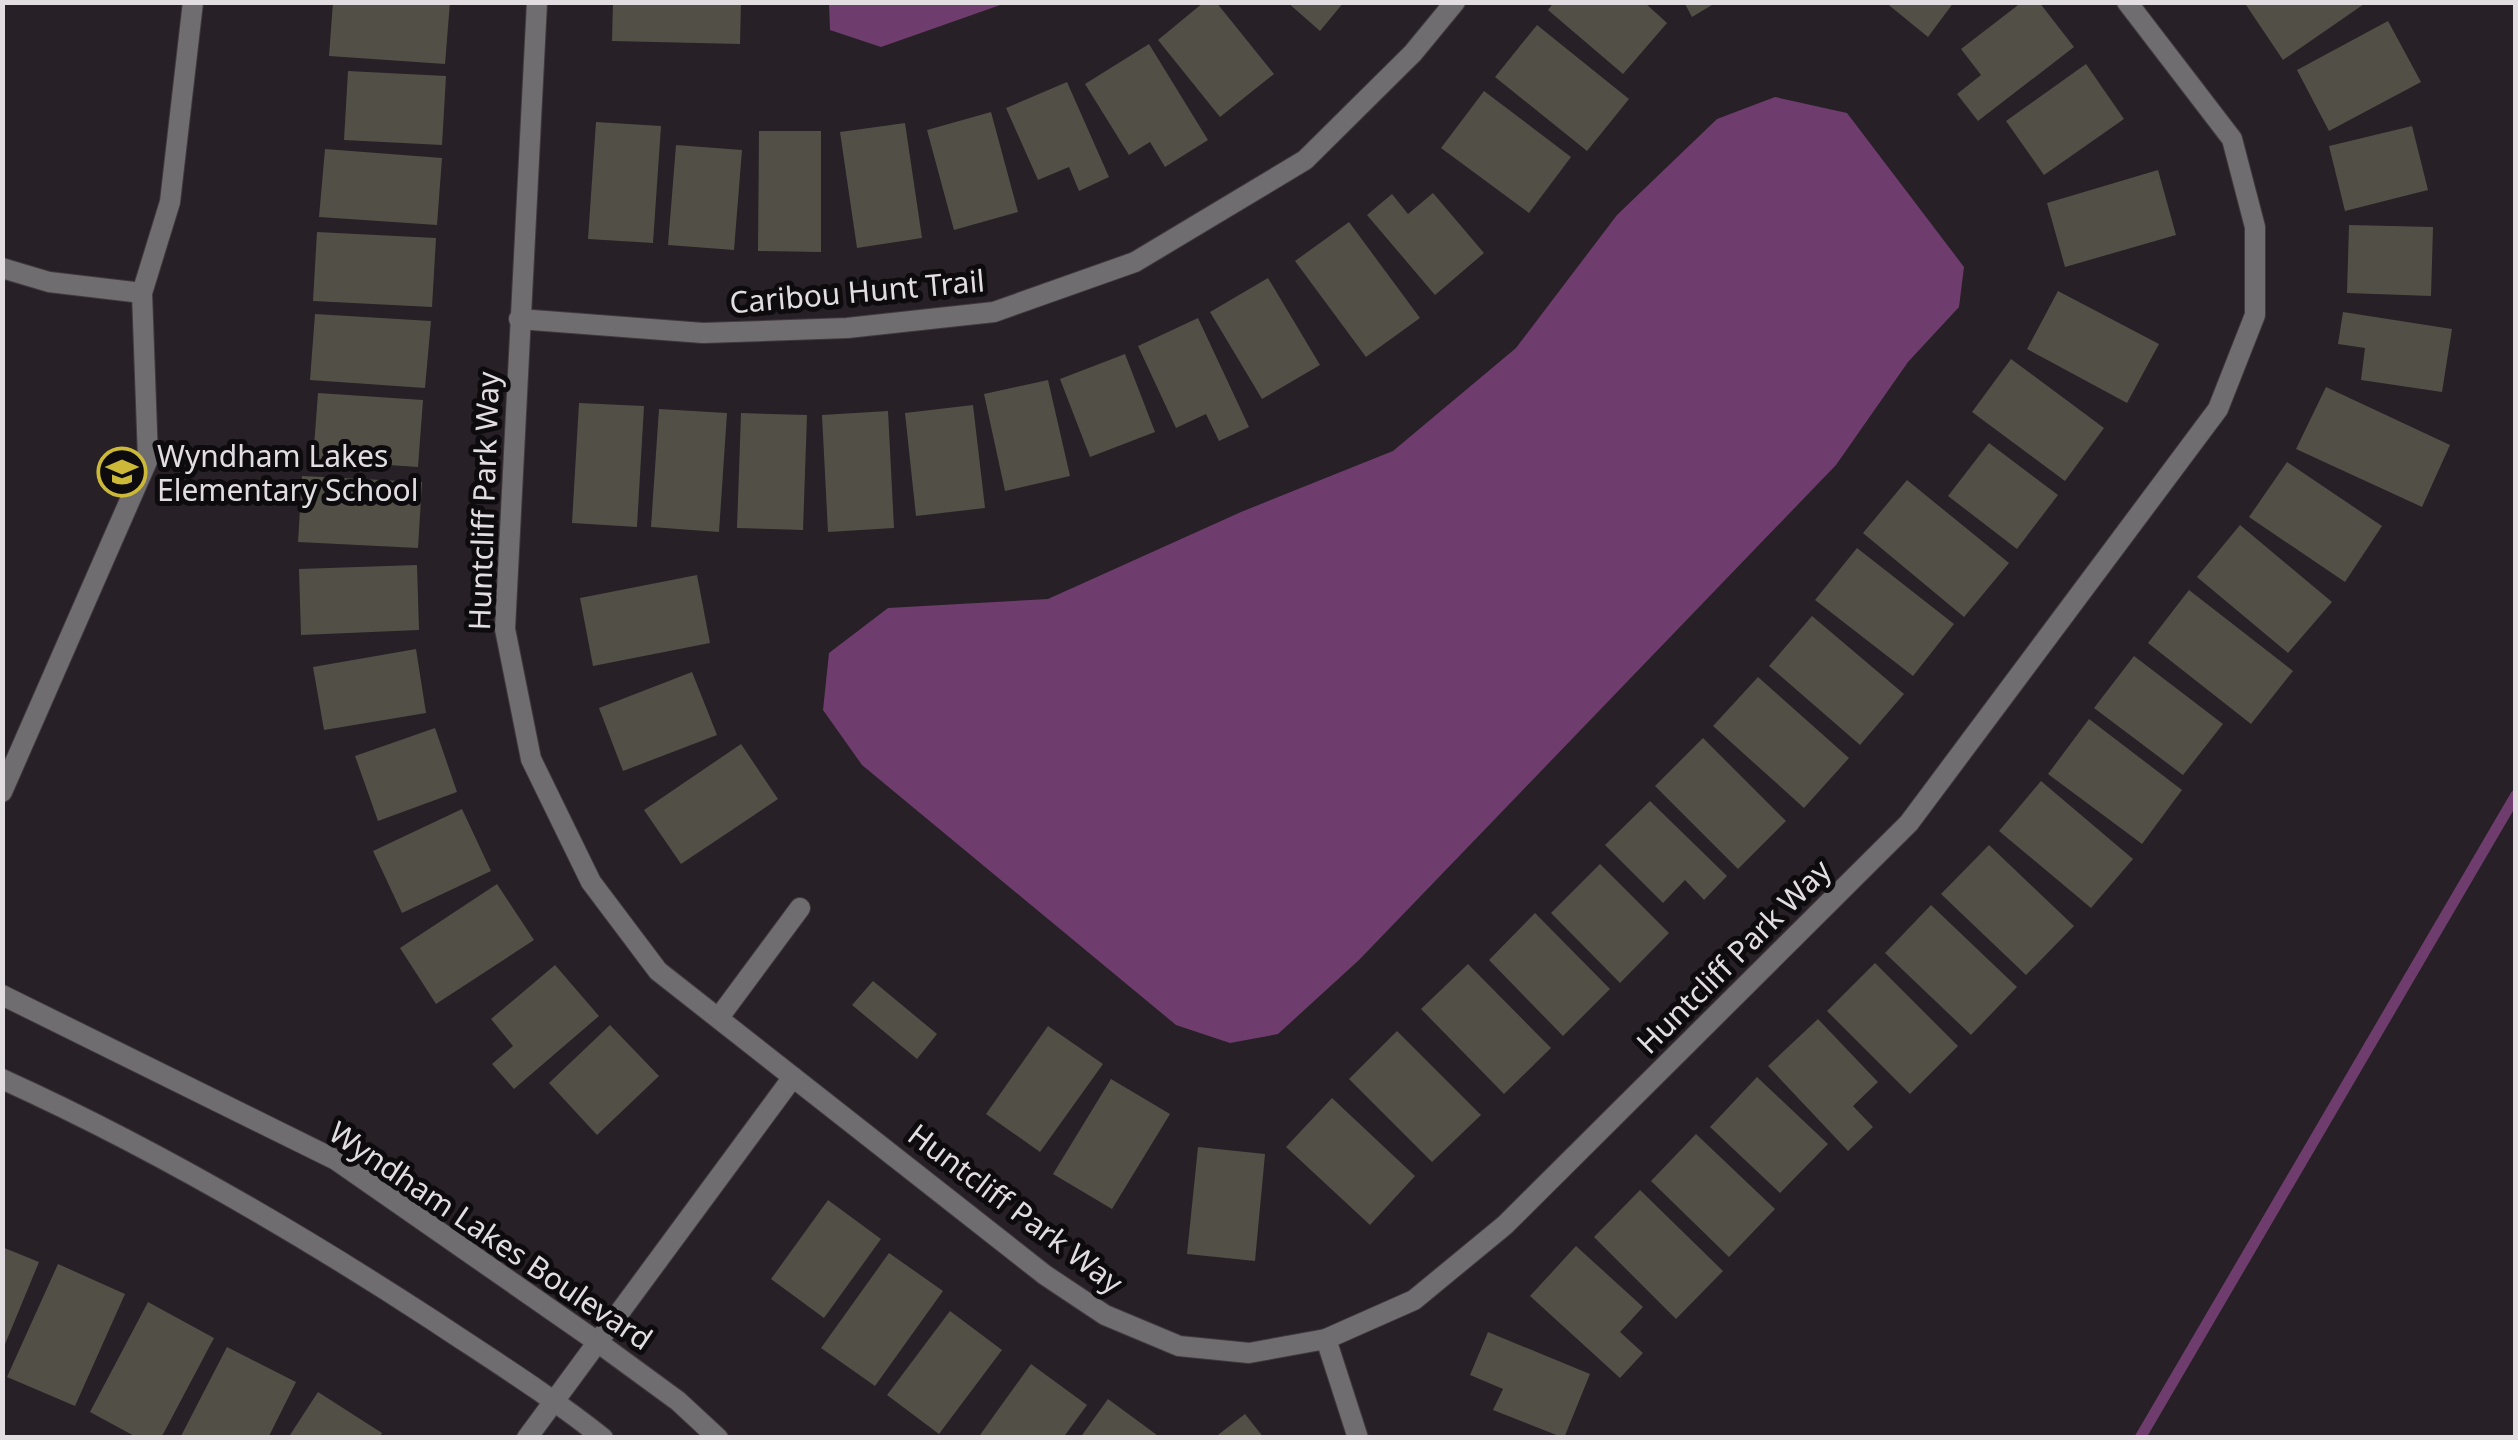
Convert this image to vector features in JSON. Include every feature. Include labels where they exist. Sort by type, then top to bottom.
[{"type":"street","points":[[2,792],[148,459],[142,293],[170,202],[194,2]]},
{"type":"street","name":"Huntcliff Park Way","points":[[537,2],[506,629],[531,759],[590,882],[658,971],[1046,1275],[1105,1315],[1179,1346],[1249,1354],[1326,1339],[1414,1300],[1505,1226],[1909,823],[2218,409],[2255,315],[2256,227],[2232,138],[2127,2]]},
{"type":"street","name":"Caribou Hunt Trail","points":[[520,318],[703,333],[847,328],[994,312],[1135,262],[1305,160],[1413,53],[1456,2]]},
{"type":"street","points":[[2,268],[49,282],[142,293]]},
{"type":"street","points":[[720,1016],[800,908]]},
{"type":"street","name":"Wyndham Lakes Boulevard","points":[[2,995],[336,1160],[596,1340],[678,1401],[718,1438]]},
{"type":"street","points":[[527,1438],[793,1077]]},
{"type":"street","points":[[2,1079],[62,1106],[313,1242],[555,1400],[603,1438]]},
{"type":"street","points":[[1326,1339],[1358,1438]]},
{"type":"shaded area","points":[[829,2],[1006,3],[881,47],[830,30]]},
{"type":"shaded area","points":[[1775,97],[1847,113],[1964,267],[1959,307],[1908,362],[1836,465],[1359,960],[1278,1034],[1230,1043],[1176,1025],[862,765],[823,710],[829,653],[888,608],[1048,599],[1241,512],[1393,451],[1516,348],[1617,215],[1717,119]]},
{"type":"building","points":[[333,2],[450,2],[445,64],[329,56]]},
{"type":"building","points":[[613,2],[741,2],[740,44],[612,41]]},
{"type":"building","points":[[1204,2],[1216,2],[1274,74],[1220,117],[1158,40]]},
{"type":"building","points":[[1287,2],[1344,2],[1320,31]]},
{"type":"building","points":[[1554,2],[1644,2],[1667,23],[1623,74],[1548,10]]},
{"type":"building","points":[[1684,2],[1717,2],[1692,17]]},
{"type":"building","points":[[1885,2],[1954,2],[1928,37]]},
{"type":"building","points":[[2022,2],[2039,2],[2074,47],[1978,121],[1957,94],[1981,75],[1961,49]]},
{"type":"building","points":[[2244,2],[2367,2],[2283,60]]},
{"type":"building","points":[[2388,21],[2421,82],[2329,131],[2297,70]]},
{"type":"building","points":[[1537,25],[1629,99],[1587,151],[1495,77]]},
{"type":"building","points":[[1149,44],[1208,140],[1165,167],[1150,142],[1129,155],[1085,84]]},
{"type":"building","points":[[2086,64],[2124,119],[2044,175],[2006,121]]},
{"type":"building","points":[[348,71],[446,76],[442,145],[344,140]]},
{"type":"building","points":[[1067,82],[1109,177],[1079,191],[1069,167],[1038,180],[1006,108]]},
{"type":"building","points":[[1484,91],[1571,157],[1529,213],[1441,148]]},
{"type":"building","points":[[991,112],[1018,212],[954,230],[927,130]]},
{"type":"building","points":[[596,122],[661,126],[653,243],[588,239]]},
{"type":"building","points":[[905,123],[922,238],[857,248],[840,132]]},
{"type":"building","points":[[2412,126],[2428,190],[2345,211],[2329,146]]},
{"type":"building","points":[[759,131],[821,131],[821,252],[758,251]]},
{"type":"building","points":[[676,145],[742,150],[734,250],[668,245]]},
{"type":"building","points":[[325,149],[442,158],[437,225],[319,217]]},
{"type":"building","points":[[2158,170],[2176,235],[2065,267],[2047,203]]},
{"type":"building","points":[[1433,193],[1484,253],[1435,295],[1367,215],[1392,194],[1408,214]]},
{"type":"building","points":[[1349,222],[1420,318],[1366,357],[1295,261]]},
{"type":"building","points":[[2349,225],[2433,227],[2431,296],[2347,293]]},
{"type":"building","points":[[317,232],[436,238],[432,307],[313,301]]},
{"type":"building","points":[[1268,278],[1320,365],[1262,399],[1210,312]]},
{"type":"building","points":[[2058,291],[2159,344],[2127,403],[2027,349]]},
{"type":"building","points":[[2343,312],[2452,329],[2442,392],[2361,380],[2365,348],[2338,344]]},
{"type":"building","points":[[315,314],[431,321],[425,388],[310,380]]},
{"type":"building","points":[[1198,318],[1249,427],[1219,441],[1206,414],[1176,428],[1138,346]]},
{"type":"building","points":[[1125,354],[1155,432],[1090,457],[1060,379]]},
{"type":"building","points":[[2011,359],[2104,428],[2065,481],[1972,412]]},
{"type":"building","points":[[1048,380],[1070,476],[1005,491],[984,394]]},
{"type":"building","points":[[2326,387],[2450,445],[2422,507],[2296,449]]},
{"type":"building","points":[[318,393],[423,400],[418,467],[313,460]]},
{"type":"building","points":[[579,403],[644,406],[637,527],[572,523]]},
{"type":"building","points":[[973,405],[985,508],[916,516],[905,413]]},
{"type":"building","points":[[659,409],[727,413],[719,532],[651,527]]},
{"type":"building","points":[[888,411],[894,528],[828,532],[822,415]]},
{"type":"building","points":[[741,413],[807,415],[803,530],[737,528]]},
{"type":"building","points":[[1989,443],[2058,495],[2017,549],[1948,496]]},
{"type":"building","points":[[2287,462],[2382,526],[2345,582],[2249,517]]},
{"type":"building","points":[[302,476],[422,482],[418,548],[298,542]]},
{"type":"building","points":[[1907,480],[2009,563],[1964,617],[1863,533]]},
{"type":"building","points":[[2240,525],[2332,602],[2288,653],[2197,577]]},
{"type":"building","points":[[1857,548],[1954,624],[1913,676],[1815,600]]},
{"type":"building","points":[[417,565],[419,630],[301,635],[299,569]]},
{"type":"building","points":[[697,575],[710,643],[593,666],[580,598]]},
{"type":"building","points":[[2189,590],[2293,671],[2251,724],[2148,643]]},
{"type":"building","points":[[1812,616],[1904,694],[1860,745],[1769,666]]},
{"type":"building","points":[[416,649],[426,713],[324,730],[313,667]]},
{"type":"building","points":[[2134,656],[2223,724],[2183,775],[2094,708]]},
{"type":"building","points":[[692,672],[717,735],[623,771],[599,708]]},
{"type":"building","points":[[1758,677],[1849,758],[1804,808],[1713,726]]},
{"type":"building","points":[[2089,719],[2182,790],[2142,844],[2048,774]]},
{"type":"building","points":[[435,728],[457,792],[378,821],[355,756]]},
{"type":"building","points":[[1703,738],[1786,821],[1738,869],[1655,786]]},
{"type":"building","points":[[741,744],[778,799],[681,864],[644,810]]},
{"type":"building","points":[[2041,781],[2133,859],[2091,908],[1999,831]]},
{"type":"building","points":[[1650,801],[1727,876],[1704,900],[1685,880],[1663,903],[1605,845]]},
{"type":"building","points":[[462,809],[491,871],[402,913],[373,851]]},
{"type":"building","points":[[1989,845],[2074,926],[2026,975],[1941,894]]},
{"type":"building","points":[[1600,864],[1669,933],[1620,983],[1551,913]]},
{"type":"building","points":[[497,884],[534,940],[436,1004],[400,948]]},
{"type":"building","points":[[1931,905],[2017,987],[1971,1035],[1885,953]]},
{"type":"building","points":[[1535,913],[1610,989],[1563,1036],[1489,960]]},
{"type":"building","points":[[1875,963],[1958,1046],[1910,1094],[1827,1011]]},
{"type":"building","points":[[1468,964],[1551,1048],[1504,1094],[1421,1009]]},
{"type":"building","points":[[555,965],[599,1016],[514,1089],[492,1064],[513,1046],[491,1019]]},
{"type":"building","points":[[873,981],[937,1034],[917,1059],[852,1005]]},
{"type":"building","points":[[1818,1019],[1878,1082],[1853,1106],[1873,1127],[1848,1151],[1768,1066]]},
{"type":"building","points":[[610,1025],[659,1076],[597,1135],[549,1083]]},
{"type":"building","points":[[1048,1026],[1103,1064],[1040,1152],[986,1114]]},
{"type":"building","points":[[1397,1031],[1481,1115],[1432,1162],[1349,1079]]},
{"type":"building","points":[[1757,1077],[1828,1144],[1780,1193],[1710,1127]]},
{"type":"building","points":[[1111,1079],[1170,1114],[1112,1209],[1053,1174]]},
{"type":"building","points":[[1332,1098],[1415,1176],[1370,1225],[1286,1147]]},
{"type":"building","points":[[1696,1134],[1775,1209],[1729,1257],[1651,1181]]},
{"type":"building","points":[[1198,1147],[1265,1154],[1255,1261],[1187,1254]]},
{"type":"building","points":[[1640,1190],[1723,1271],[1676,1319],[1594,1237]]},
{"type":"building","points":[[828,1200],[881,1239],[824,1318],[771,1279]]},
{"type":"building","points":[[1576,1246],[1643,1307],[1620,1332],[1643,1353],[1620,1378],[1530,1296]]},
{"type":"building","points":[[2,1247],[39,1262],[3,1349],[2,1349]]},
{"type":"building","points":[[889,1253],[943,1291],[875,1386],[821,1348]]},
{"type":"building","points":[[58,1264],[125,1294],[75,1406],[7,1377]]},
{"type":"building","points":[[148,1302],[214,1338],[161,1438],[138,1438],[90,1412]]},
{"type":"building","points":[[950,1311],[1002,1350],[939,1434],[887,1395]]},
{"type":"building","points":[[1488,1332],[1590,1374],[1564,1438],[1493,1410],[1503,1389],[1470,1375]]},
{"type":"building","points":[[227,1347],[296,1382],[268,1438],[180,1438]]},
{"type":"building","points":[[1031,1364],[1087,1405],[1063,1438],[983,1438],[980,1435]]},
{"type":"building","points":[[318,1392],[382,1433],[379,1438],[288,1438]]},
{"type":"building","points":[[1108,1399],[1161,1438],[1080,1438]]},
{"type":"building","points":[[1245,1414],[1264,1438],[1214,1438]]},
{"type":"waterway","points":[[2140,1438],[2516,795]]},
{"type":"place","name":"Wyndham Lakes Elementary School","points":[[122,472]]}]
